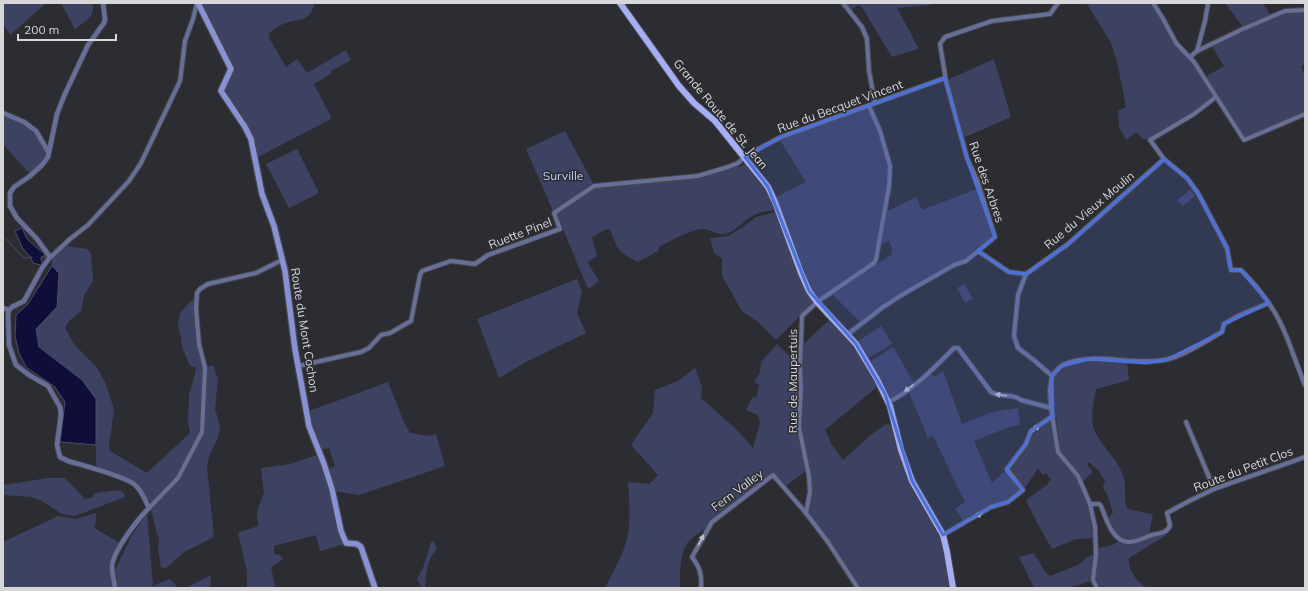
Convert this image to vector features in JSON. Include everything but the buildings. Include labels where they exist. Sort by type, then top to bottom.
[{"type":"main road","name":"Route du Mont Cochon","points":[[197,3],[231,69],[221,91],[245,127],[251,139],[262,194],[274,226],[282,260],[291,311],[298,366],[310,426],[332,489],[341,531],[346,542],[357,544],[360,547],[375,588]]},
{"type":"main road","name":"Grande Route de St. Jean","points":[[620,3],[679,86],[694,103],[715,121],[745,157],[772,194],[809,291],[817,302],[856,344],[878,379],[888,402],[901,450],[912,481],[943,535],[952,588]]},
{"type":"street","points":[[50,257],[17,218],[10,206],[10,193],[14,187],[42,165],[48,157],[57,114],[64,96],[88,45],[104,23],[103,3]]},
{"type":"street","points":[[3,308],[9,310],[24,301],[42,268],[50,257],[88,225],[129,181],[141,163],[180,81],[185,41],[197,3]]},
{"type":"street","points":[[843,3],[862,27],[867,39],[869,71],[875,104]]},
{"type":"street","points":[[945,78],[940,44],[945,37],[992,21],[1050,14],[1058,3]]},
{"type":"street","points":[[1153,3],[1162,16],[1176,43],[1190,57],[1244,140],[1305,114]]},
{"type":"street","points":[[1197,51],[1208,3]]},
{"type":"street","points":[[1190,57],[1197,51],[1242,29],[1285,11],[1305,10]]},
{"type":"street","name":"Rue du Becquet Vincent","points":[[745,157],[781,138],[945,78]]},
{"type":"street","name":"Rue des Arbres","points":[[848,334],[905,293],[966,261],[995,237],[977,180],[969,165],[945,78]]},
{"type":"street","points":[[1216,97],[1194,114],[1150,140],[1164,159],[1187,178],[1198,193],[1227,248],[1231,270],[1241,270],[1257,287],[1269,303],[1280,322],[1305,385]]},
{"type":"street","name":"Rue de Maupertuis","points":[[806,513],[810,492],[809,476],[799,427],[802,316],[817,302],[874,263],[876,259],[889,186],[890,166],[880,131],[870,106]]},
{"type":"street","points":[[3,113],[24,122],[36,132],[49,153]]},
{"type":"street","name":"Ruette Pinel","points":[[298,366],[361,352],[369,348],[382,336],[411,321],[422,270],[450,261],[476,264],[488,255],[560,229],[554,213],[594,186],[698,176],[738,163],[745,157]]},
{"type":"street","name":"Rue du Vieux Moulin","points":[[1026,274],[1068,244],[1164,159]]},
{"type":"street","points":[[978,251],[1009,272],[1026,274],[1018,295],[1014,336],[1018,348],[1052,376]]},
{"type":"street","points":[[115,588],[112,566],[114,558],[129,532],[149,508],[178,478],[202,432],[205,368],[199,344],[196,309],[197,293],[208,284],[256,273],[282,260]]},
{"type":"street","points":[[1097,588],[1092,580],[1096,554],[1095,527],[1090,504],[1078,476],[1058,452],[1051,408],[1050,390],[1052,376],[1062,366],[1080,360],[1089,359],[1146,362],[1166,360],[1222,332],[1224,324],[1269,303]]},
{"type":"street","points":[[9,310],[9,345],[16,365],[48,386],[60,407],[61,414],[57,445],[60,457],[124,479],[134,484],[142,492],[149,508]]},
{"type":"street","points":[[888,402],[915,384],[932,370],[954,348],[958,348],[991,392],[996,395],[1017,397],[1021,400],[1051,408]]},
{"type":"street","points":[[943,535],[991,507],[1008,502],[1023,490],[1007,469],[1026,444],[1031,431],[1053,416]]},
{"type":"street","points":[[1186,422],[1214,489]]},
{"type":"street","name":"Route du Petit Clos","points":[[1090,504],[1099,504],[1102,506],[1112,531],[1124,541],[1130,542],[1164,532],[1170,526],[1168,515],[1169,512],[1214,489],[1305,457]]},
{"type":"street","name":"Fern Valley","points":[[701,588],[702,580],[699,567],[692,557],[712,522],[773,475],[806,513]]},
{"type":"street","points":[[806,513],[828,542],[858,588]]},
{"type":"highlighted area","points":[[945,78],[969,165],[995,237],[978,251],[1009,272],[1026,274],[1068,244],[1164,159],[1187,178],[1198,193],[1227,248],[1231,270],[1241,270],[1269,303],[1224,324],[1222,332],[1166,360],[1146,363],[1089,359],[1062,366],[1052,376],[1053,416],[1031,431],[1026,444],[1006,470],[1023,490],[1008,502],[991,507],[943,535],[912,481],[885,394],[856,344],[809,291],[768,187],[745,157],[747,155],[781,137]]},
{"type":"green space","points":[[3,3],[46,3],[10,35],[3,24]]},
{"type":"green space","points":[[61,3],[92,3],[93,12],[86,21],[75,29]]},
{"type":"green space","points":[[200,3],[315,3],[309,15],[302,19],[281,25],[270,32],[269,38],[286,67],[297,59],[307,73],[346,50],[351,60],[331,71],[332,73],[314,84],[331,119],[258,157],[223,90],[232,71]]},
{"type":"green space","points":[[845,3],[933,3],[930,5],[897,8],[919,49],[892,57],[863,9],[859,5],[851,10]]},
{"type":"green space","points":[[1151,3],[1162,17],[1173,43],[1191,61],[1214,96],[1193,113],[1154,136],[1143,139],[1136,132],[1126,140],[1119,127],[1118,111],[1126,107],[1117,61],[1110,41],[1087,4]]},
{"type":"green space","points":[[1225,3],[1263,3],[1271,16],[1243,27]]},
{"type":"green space","points":[[1305,11],[1305,64],[1301,66],[1305,76],[1305,112],[1245,137],[1205,77],[1224,66],[1212,46],[1285,13]]},
{"type":"green space","points":[[994,59],[1011,117],[963,138],[947,80]]},
{"type":"green space","points":[[868,108],[885,149],[889,175],[874,259],[871,264],[819,299],[814,293],[802,268],[776,197],[806,182],[780,140]]},
{"type":"green space","points":[[3,115],[30,129],[38,138],[47,153],[47,157],[30,174],[3,144]]},
{"type":"green space","name":"Surville","points":[[565,131],[593,183],[553,211],[526,149]]},
{"type":"green space","points":[[297,149],[319,193],[289,208],[266,164]]},
{"type":"green space","points":[[747,164],[766,188],[775,210],[754,215],[735,229],[725,234],[719,234],[704,229],[699,229],[688,233],[660,246],[658,251],[638,262],[622,253],[610,230],[607,229],[592,237],[597,256],[588,263],[599,281],[590,288],[587,287],[557,214],[599,187],[702,176],[737,165],[739,167]]},
{"type":"green space","points":[[977,189],[979,190],[993,236],[966,259],[954,264],[860,322],[832,294],[892,254],[892,248],[889,241],[879,246],[886,212],[916,197],[922,210]]},
{"type":"green space","points":[[1190,190],[1195,196],[1183,206],[1177,200]]},
{"type":"green space","points":[[775,212],[813,301],[811,305],[776,340],[758,322],[742,311],[722,276],[722,259],[714,253],[710,238],[729,236],[756,217]]},
{"type":"green space","points":[[65,246],[88,249],[91,254],[93,281],[84,295],[81,311],[69,321],[65,328],[74,344],[97,368],[105,382],[114,409],[109,447],[110,451],[147,473],[190,433],[188,422],[189,394],[196,367],[190,366],[182,347],[178,327],[181,312],[193,299],[195,299],[195,332],[197,345],[204,368],[201,432],[177,477],[153,503],[134,482],[119,474],[97,468],[96,399],[82,380],[39,347],[36,329],[57,307],[59,274],[52,266],[52,260]]},
{"type":"green space","points":[[577,279],[582,292],[577,313],[586,333],[526,362],[499,378],[477,319]]},
{"type":"green space","points":[[965,284],[973,299],[965,303],[957,288]]},
{"type":"green space","points":[[830,319],[851,341],[878,386],[825,430],[832,445],[843,460],[872,434],[886,424],[893,426],[897,447],[910,484],[938,532],[944,549],[951,588],[860,588],[809,513],[808,510],[812,490],[801,426],[803,388],[801,363],[802,342],[805,343]]},
{"type":"green space","points":[[881,326],[892,344],[868,358],[857,342]]},
{"type":"green space","points":[[777,344],[799,365],[798,428],[807,470],[786,486],[773,473],[711,521],[691,539],[683,552],[680,570],[680,588],[605,588],[622,555],[629,528],[630,515],[628,482],[649,484],[658,475],[631,445],[653,413],[655,390],[678,381],[695,368],[702,387],[701,398],[737,430],[753,448],[760,423],[758,415],[746,410],[752,398],[757,397],[759,384],[754,383],[760,372],[761,362]]},
{"type":"green space","points":[[893,347],[914,383],[891,399],[889,395],[887,396],[870,362]]},
{"type":"green space","points":[[1089,360],[1127,363],[1129,380],[1096,389],[1092,420],[1097,436],[1122,472],[1125,483],[1126,506],[1128,509],[1150,514],[1153,513],[1149,534],[1133,541],[1124,540],[1121,538],[1111,524],[1109,517],[1113,513],[1109,499],[1103,487],[1105,481],[1098,470],[1089,462],[1087,465],[1093,472],[1082,482],[1076,470],[1060,451],[1056,416],[1053,408],[1054,377],[1062,367]]},
{"type":"green space","points":[[213,365],[218,379],[215,409],[220,426],[218,438],[209,456],[207,468],[214,537],[184,552],[165,569],[161,567],[158,548],[159,537],[151,509],[179,479],[203,433],[206,368]]},
{"type":"green space","points":[[943,371],[962,424],[992,412],[1018,408],[1020,425],[1009,427],[974,441],[992,483],[1004,472],[1007,473],[1020,489],[1005,502],[964,522],[955,509],[965,502],[933,436],[928,438],[908,390],[930,374],[935,377]]},
{"type":"green space","points":[[388,382],[410,433],[430,436],[436,434],[445,466],[359,495],[334,491],[327,469],[335,466],[329,448],[320,450],[312,429],[309,411]]},
{"type":"green space","points":[[1052,418],[1057,452],[1076,477],[1089,505],[1093,538],[1076,539],[1052,549],[1026,500],[1048,484],[1051,480],[1046,473],[1043,475],[1038,469],[1024,489],[1008,469],[1032,432]]},
{"type":"green space","points":[[319,454],[345,544],[320,551],[316,535],[274,546],[274,554],[280,555],[283,559],[271,567],[275,586],[278,588],[247,588],[247,572],[238,533],[258,526],[257,511],[264,493],[261,468],[290,464]]},
{"type":"green space","points":[[48,478],[65,478],[85,499],[93,497],[95,493],[119,490],[124,493],[125,497],[75,516],[62,514],[42,501],[31,497],[3,495],[3,485]]},
{"type":"green space","points":[[96,513],[94,528],[120,543],[110,562],[110,579],[117,578],[115,570],[132,535],[147,513],[153,586],[170,579],[178,588],[3,588],[3,542],[58,516],[76,519]]},
{"type":"green space","points":[[1164,533],[1166,535],[1129,558],[1131,571],[1134,576],[1148,588],[1100,588],[1095,579],[1097,548],[1110,546],[1121,541],[1123,543],[1130,544]]},
{"type":"green space","points":[[433,541],[437,549],[429,562],[425,588],[422,588],[417,579],[423,568],[431,542]]},
{"type":"green space","points":[[1034,553],[1045,572],[1050,576],[1078,565],[1086,558],[1094,554],[1090,581],[1069,588],[1034,588],[1019,557]]},
{"type":"green space","points":[[211,575],[210,588],[186,588]]},
{"type":"shaded area","points":[[22,228],[27,239],[45,254],[41,258],[41,265],[33,263],[22,247],[15,231]]},
{"type":"shaded area","points":[[52,266],[59,273],[57,307],[36,329],[39,347],[82,380],[96,399],[96,445],[60,442],[65,402],[55,387],[26,367],[19,353],[15,336],[16,315],[28,304]]},
{"type":"waterway","points":[[5,238],[24,258],[32,257]]},
{"type":"waterway","points":[[41,257],[47,257]]},
{"type":"waterway","points":[[52,259],[57,262],[57,271]]}]
